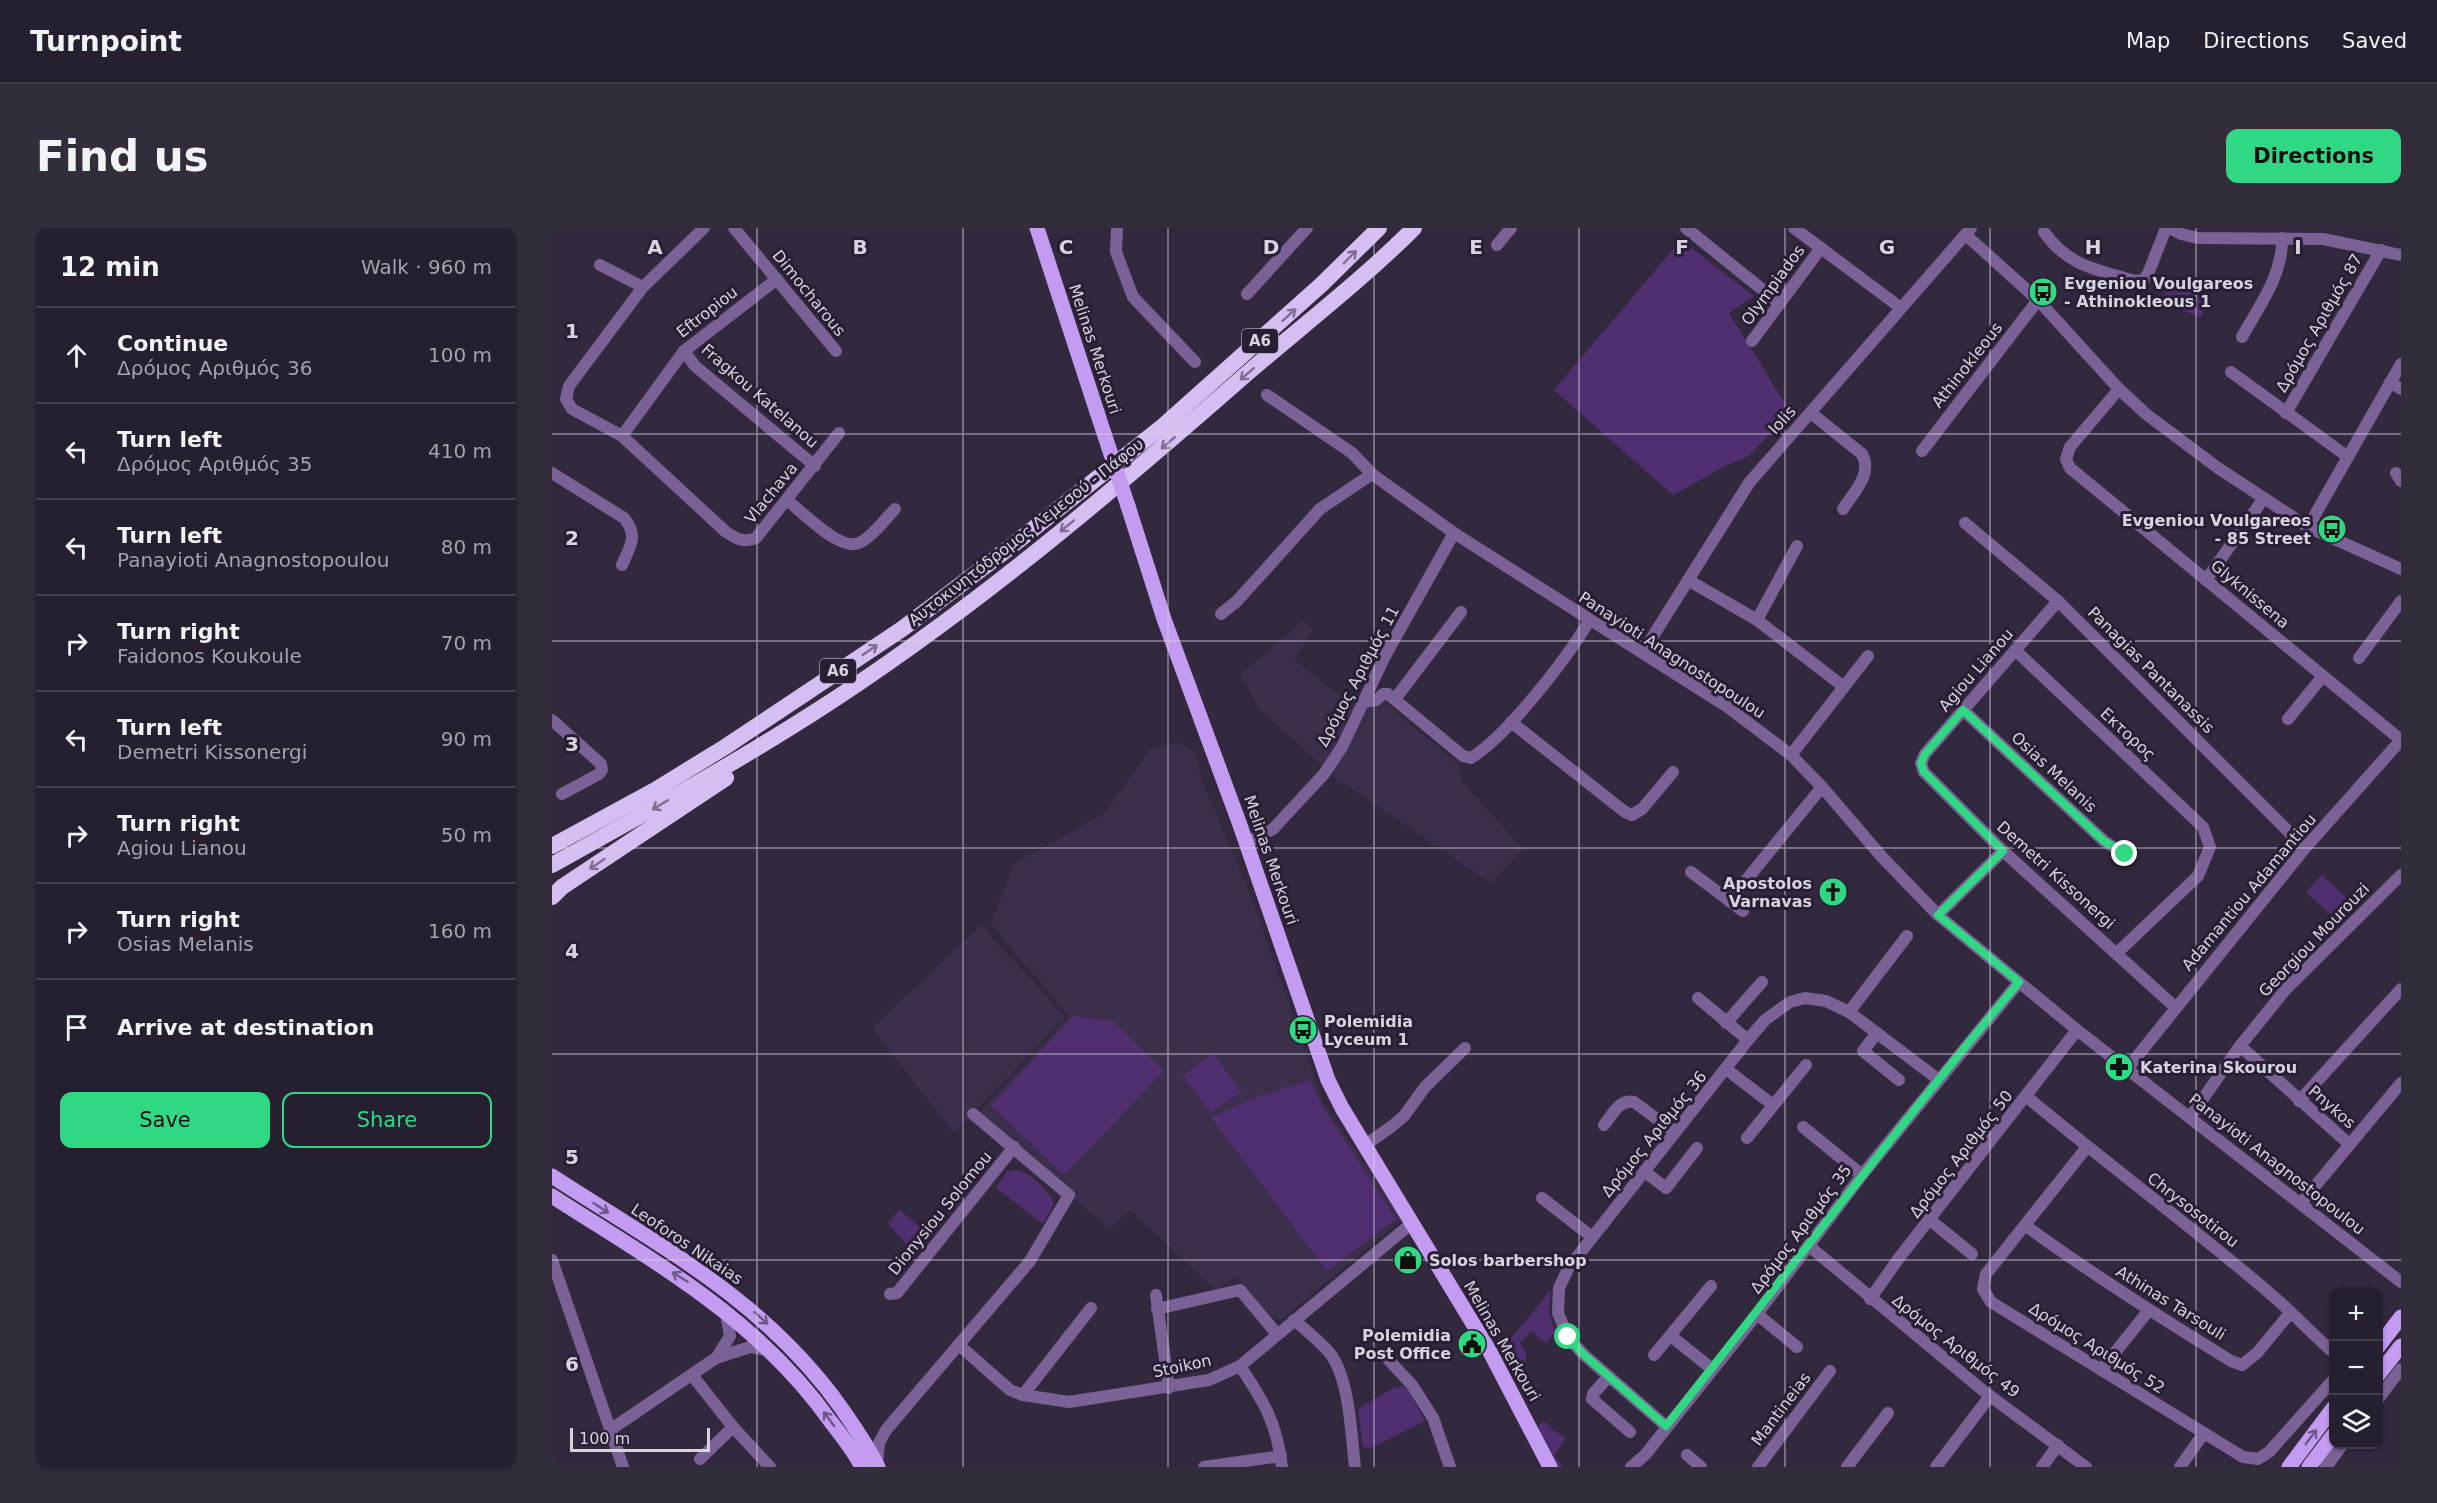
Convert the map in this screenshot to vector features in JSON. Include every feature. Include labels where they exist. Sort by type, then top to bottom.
[{"type":"highway","name":"A6","points":[[1204,401],[1379,228]]},
{"type":"highway","name":"A6","points":[[1204,401],[1306,322],[1400,228]]},
{"type":"highway","points":[[1306,322],[1377,265],[1414,228]]},
{"type":"highway","name":"Αυτοκινητόδρομος Λεμεσού - Πάφου","points":[[552,846],[656,790],[902,629],[1163,426],[1204,401]]},
{"type":"highway","name":"Αυτοκινητόδρομος Λεμεσού - Πάφου","points":[[552,865],[654,809],[818,710],[912,645],[1018,566],[1204,401]]},
{"type":"highway","points":[[552,833],[658,777],[800,697]]},
{"type":"highway","points":[[552,897],[562,887],[747,764],[818,710]]},
{"type":"main road","name":"Melinas Merkouri","points":[[1037,228],[1164,618],[1246,843],[1328,1080],[1489,1350],[1550,1467]]},
{"type":"main road","name":"Leoforos Nikaias","points":[[552,1176],[702,1272],[783,1337],[819,1379],[859,1434],[872,1466]]},
{"type":"main road","name":"Leoforos Nikaias","points":[[552,1196],[691,1284],[726,1313],[772,1352],[812,1394],[872,1466]]},
{"type":"main road","points":[[2383,1342],[2401,1317]]},
{"type":"main road","points":[[2383,1370],[2401,1346]]},
{"type":"main road","points":[[2289,1467],[2329,1414]]},
{"type":"main road","points":[[2308,1467],[2329,1440]]},
{"type":"street","points":[[622,436],[572,409],[566,399],[569,386],[643,287],[704,228]]},
{"type":"street","name":"Dimocharous","points":[[734,228],[836,351]]},
{"type":"street","points":[[1117,228],[1116,252],[1133,297],[1195,362]]},
{"type":"street","points":[[1247,294],[1307,228]]},
{"type":"street","points":[[1497,245],[1511,228]]},
{"type":"street","points":[[1686,228],[1779,303]]},
{"type":"street","points":[[1794,228],[1901,308]]},
{"type":"street","points":[[2044,232],[2056,249],[2075,262],[2135,281],[2143,280],[2168,228],[2198,238],[2323,239],[2401,255]]},
{"type":"street","points":[[1969,232],[2038,300],[2119,389],[2164,428],[2218,468],[2308,527],[2401,569]]},
{"type":"street","name":"Iolis","points":[[1643,652],[1749,483],[1969,232]]},
{"type":"street","points":[[2241,337],[2278,272],[2282,254],[2282,238]]},
{"type":"street","name":"Olympiados","points":[[1752,341],[1821,248]]},
{"type":"street","name":"Δρόμος Αριθμός 87","points":[[2286,413],[2381,250]]},
{"type":"street","points":[[600,265],[643,287]]},
{"type":"street","name":"Eftropiou","points":[[622,436],[684,351],[777,279]]},
{"type":"street","name":"Athinokleous","points":[[1922,451],[2038,300]]},
{"type":"street","name":"Fragkou Katelanou","points":[[684,351],[695,366],[815,466]]},
{"type":"street","points":[[2308,527],[2348,457],[2396,386],[2401,364]]},
{"type":"street","points":[[2231,372],[2348,457]]},
{"type":"street","name":"Glyknissena","points":[[2119,389],[2070,447],[2066,459],[2070,468],[2401,740]]},
{"type":"street","name":"Panayioti Anagnostopoulou","points":[[1267,395],[1352,453],[1372,474],[1455,533],[1589,621],[1643,652],[1729,708],[1791,755],[1822,787],[1882,857],[1938,915],[2127,1069],[2401,1282]]},
{"type":"street","points":[[1810,413],[1862,454],[1867,462],[1866,473],[1843,509]]},
{"type":"street","name":"Vlachava","points":[[622,436],[726,532],[740,540],[748,541],[756,538],[788,501],[839,434]]},
{"type":"street","points":[[552,473],[624,518],[632,527],[633,536],[622,565]]},
{"type":"street","points":[[1221,614],[1237,601],[1320,509],[1372,474]]},
{"type":"street","points":[[2206,580],[2264,498]]},
{"type":"street","points":[[788,501],[840,543],[851,546],[862,542],[895,509]]},
{"type":"street","name":"Panagias Pantanassis","points":[[1965,523],[2058,601],[2305,848]]},
{"type":"street","name":"Δρόμος Αριθμός 11","points":[[1246,843],[1273,829],[1324,774],[1342,747],[1385,656],[1455,533]]},
{"type":"street","points":[[1757,620],[1797,546]]},
{"type":"street","points":[[1688,580],[1757,620],[1844,687]]},
{"type":"street","name":"Agiou Lianou","points":[[1921,763],[1925,754],[2058,601]]},
{"type":"street","points":[[2359,658],[2401,601]]},
{"type":"street","points":[[1395,699],[1461,612]]},
{"type":"street","points":[[1363,702],[1376,700],[1383,694],[1395,699],[1463,756],[1471,758],[1511,722],[1575,645],[1589,621]]},
{"type":"street","name":"Εκτορος","points":[[2015,650],[2203,827],[2210,847],[2198,876],[2117,952]]},
{"type":"street","points":[[1791,755],[1868,656]]},
{"type":"street","points":[[2288,719],[2323,676]]},
{"type":"street","name":"Osias Melanis","points":[[1963,710],[2104,841],[2125,854]]},
{"type":"street","points":[[552,720],[601,764],[602,770],[599,774],[562,794]]},
{"type":"street","points":[[1511,722],[1624,812],[1632,815],[1642,809],[1673,772]]},
{"type":"street","name":"Adamantiou Adamantiou","points":[[2127,1069],[2305,848],[2401,740]]},
{"type":"street","name":"Demetri Kissonergi","points":[[1921,763],[1924,772],[2003,851],[2175,1007]]},
{"type":"street","points":[[1729,900],[1822,787]]},
{"type":"street","points":[[1938,915],[2003,851]]},
{"type":"street","points":[[1691,872],[1743,911]]},
{"type":"street","name":"Georgiou Mourouzi","points":[[2190,1117],[2240,1046],[2314,960],[2401,875]]},
{"type":"street","points":[[1849,1012],[1907,936]]},
{"type":"street","points":[[1726,1023],[1761,982]]},
{"type":"street","name":"Δρόμος Αριθμός 35","points":[[1631,1467],[1645,1455],[1757,1314],[1862,1175],[2019,982]]},
{"type":"street","points":[[2299,1101],[2401,989]]},
{"type":"street","points":[[1698,998],[1748,1040]]},
{"type":"street","name":"Δρόμος Αριθμός 36","points":[[1666,1426],[1568,1337],[1558,1313],[1559,1288],[1569,1267],[1592,1237],[1748,1040],[1776,1011],[1790,1002],[1805,998],[1826,1001],[1849,1012],[1939,1080]]},
{"type":"street","name":"Δρόμος Αριθμός 50","points":[[1870,1299],[2078,1030]]},
{"type":"street","points":[[1877,1033],[1863,1051],[1899,1080]]},
{"type":"street","name":"Pnykos","points":[[2240,1046],[2349,1144]]},
{"type":"street","points":[[1365,1145],[1404,1116],[1425,1087],[1465,1048]]},
{"type":"street","points":[[1747,1138],[1806,1065]]},
{"type":"street","points":[[1726,1069],[1773,1105]]},
{"type":"street","points":[[2301,1203],[2401,1083]]},
{"type":"street","name":"Chrysosotirou","points":[[2027,1097],[2086,1147],[2276,1298],[2329,1348]]},
{"type":"street","points":[[1604,1125],[1621,1103],[1627,1100],[1634,1102],[1675,1132]]},
{"type":"street","points":[[872,1466],[879,1443],[886,1430],[960,1346],[1030,1261],[1069,1195],[973,1114]]},
{"type":"street","points":[[1803,1127],[1862,1175]]},
{"type":"street","name":"Δρόμος Αριθμός 52","points":[[2086,1147],[1986,1274],[1983,1289],[1991,1302],[2243,1457],[2258,1459],[2269,1452],[2329,1385]]},
{"type":"street","name":"Dionysiou Solomou","points":[[890,1294],[897,1293],[1014,1148]]},
{"type":"street","points":[[1645,1172],[1666,1188],[1697,1148]]},
{"type":"street","points":[[1542,1198],[1592,1237]]},
{"type":"street","points":[[1930,1220],[1972,1254]]},
{"type":"street","name":"Stoikon","points":[[960,1346],[1010,1390],[1023,1395],[1069,1402],[1209,1380],[1240,1366],[1412,1223]]},
{"type":"street","name":"Athinas Tarsouli","points":[[2026,1226],[2084,1268],[2149,1310],[2231,1361],[2242,1365],[2257,1353],[2290,1313]]},
{"type":"street","name":"Δρόμος Αριθμός 49","points":[[1809,1246],[1870,1299],[1990,1396],[2086,1467]]},
{"type":"street","points":[[552,1260],[556,1289],[623,1467]]},
{"type":"street","points":[[1654,1356],[1711,1286]]},
{"type":"street","points":[[1157,1310],[1240,1290],[1276,1334]]},
{"type":"street","points":[[1155,1295],[1168,1388]]},
{"type":"street","points":[[1023,1395],[1090,1308]]},
{"type":"street","points":[[2101,1370],[2149,1310]]},
{"type":"street","points":[[716,1358],[730,1336],[726,1313]]},
{"type":"street","points":[[1757,1314],[1797,1347]]},
{"type":"street","points":[[1294,1320],[1330,1354],[1340,1374],[1355,1467]]},
{"type":"street","points":[[1671,1336],[1712,1369]]},
{"type":"street","points":[[610,1430],[716,1358],[750,1347],[761,1347],[772,1352]]},
{"type":"street","points":[[1384,1355],[1412,1385],[1433,1418],[1450,1467]]},
{"type":"street","points":[[1204,1467],[1281,1462],[1275,1426],[1265,1402],[1240,1366]]},
{"type":"street","points":[[2382,1395],[2401,1369]]},
{"type":"street","name":"Mantineias","points":[[1758,1467],[1830,1371]]},
{"type":"street","points":[[692,1375],[733,1427],[770,1467]]},
{"type":"street","points":[[1609,1376],[1593,1394],[1592,1400],[1630,1432]]},
{"type":"street","points":[[1936,1467],[1990,1396]]},
{"type":"street","points":[[1847,1467],[1888,1413]]},
{"type":"street","points":[[700,1459],[733,1427]]},
{"type":"street","points":[[859,1434],[875,1435],[886,1430]]},
{"type":"street","points":[[2180,1467],[2204,1433]]},
{"type":"street","points":[[2042,1467],[2058,1445]]},
{"type":"street","points":[[2326,1467],[2339,1449]]},
{"type":"street","points":[[1686,1455],[1701,1467]]},
{"type":"shaded area","points":[[1681,240],[1754,296],[1729,313],[1790,411],[1749,456],[1729,464],[1673,495],[1554,390]]},
{"type":"shaded area","points":[[2170,279],[2210,293],[2201,317],[2161,303]]},
{"type":"shaded area","points":[[1304,620],[1313,630],[1294,659],[1349,704],[1387,705],[1457,763],[1463,783],[1523,849],[1491,883],[1335,777],[1261,711],[1240,675]]},
{"type":"shaded area","points":[[1178,742],[1194,751],[1203,782],[1252,899],[1323,1102],[1402,1219],[1281,1320],[1267,1315],[1235,1276],[1217,1291],[1130,1210],[1109,1229],[979,1113],[1069,1016],[991,924],[1014,864],[1105,813],[1151,748]]},
{"type":"shaded area","points":[[2322,875],[2352,903],[2337,920],[2306,892]]},
{"type":"shaded area","points":[[981,925],[1065,1017],[954,1133],[872,1028]]},
{"type":"shaded area","points":[[1073,1016],[1113,1021],[1164,1071],[1064,1175],[991,1106]]},
{"type":"shaded area","points":[[1213,1053],[1241,1092],[1211,1113],[1183,1076]]},
{"type":"shaded area","points":[[1310,1080],[1322,1106],[1396,1219],[1327,1271],[1211,1117],[1252,1099]]},
{"type":"shaded area","points":[[1018,1170],[1039,1183],[1054,1203],[1043,1224],[996,1188],[1007,1171]]},
{"type":"shaded area","points":[[899,1210],[932,1236],[916,1256],[888,1223]]},
{"type":"shaded area","points":[[1551,1290],[1549,1311],[1555,1332],[1546,1343],[1531,1331],[1520,1343],[1526,1353],[1526,1365],[1516,1375],[1499,1353]]},
{"type":"shaded area","points":[[1402,1386],[1408,1390],[1425,1421],[1371,1448],[1363,1447],[1358,1409],[1393,1388]]},
{"type":"shaded area","points":[[1543,1421],[1566,1439],[1554,1455],[1563,1467],[1556,1467],[1542,1442],[1538,1427]]},
{"type":"place","name":"Evgeniou Voulgareos - Athinokleous 1","points":[[2043,292]]},
{"type":"place","name":"Evgeniou Voulgareos - 85 Street","points":[[2332,529]]},
{"type":"place","name":"Apostolos Varnavas","points":[[1833,892]]},
{"type":"place","name":"Polemidia Lyceum 1","points":[[1303,1030]]},
{"type":"place","name":"Katerina Skourou","points":[[2119,1067]]},
{"type":"place","name":"Solos barbershop","points":[[1408,1260]]},
{"type":"place","name":"Polemidia Post Office","points":[[1472,1344]]},
{"type":"route","points":[[1568,1337],[1583,1354],[1666,1426],[1757,1314],[1862,1175],[2019,982],[1938,915],[2003,851],[1924,772],[1921,763],[1925,754],[1963,710],[2104,841],[2125,854]]}]
